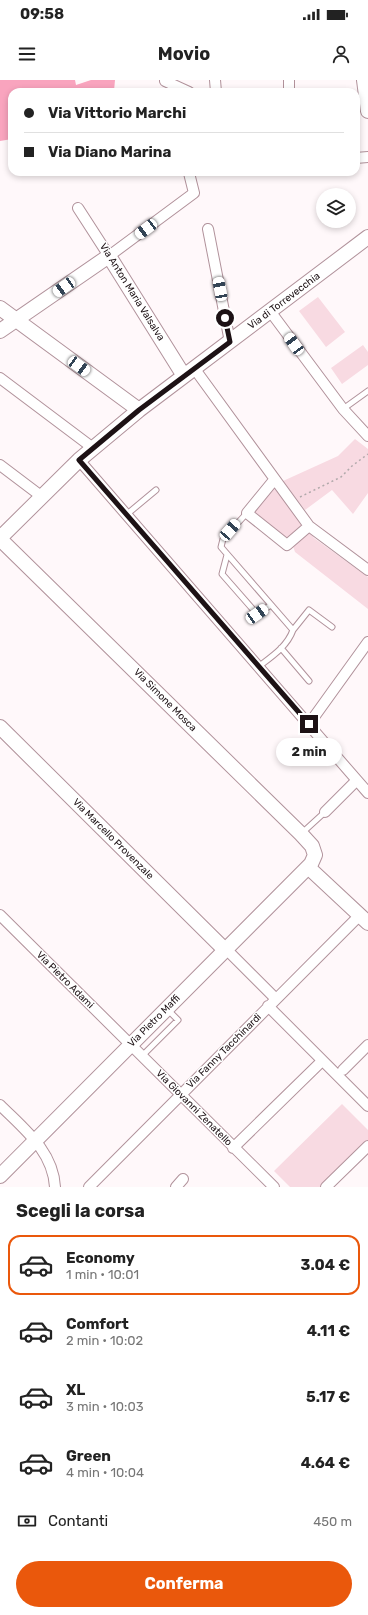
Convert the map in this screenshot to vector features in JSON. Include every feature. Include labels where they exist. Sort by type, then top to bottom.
[{"type":"street","points":[[364,80],[368,111]]},
{"type":"street","points":[[165,81],[180,88]]},
{"type":"street","points":[[0,332],[110,256],[194,193],[190,176]]},
{"type":"street","name":"Via Anton Maria Valsalva","points":[[78,208],[189,372]]},
{"type":"street","points":[[208,230],[230,342]]},
{"type":"street","name":"Via di Torrevecchia","points":[[0,538],[79,460],[139,410],[368,238]]},
{"type":"street","points":[[0,308],[139,410]]},
{"type":"street","points":[[270,311],[343,409],[368,436]]},
{"type":"street","points":[[189,372],[309,526],[368,570]]},
{"type":"street","points":[[0,378],[93,448]]},
{"type":"street","points":[[79,460],[368,793]]},
{"type":"street","points":[[0,465],[41,496]]},
{"type":"street","points":[[274,480],[247,513],[287,545],[309,526]]},
{"type":"street","name":"Via Simone Mosca","points":[[0,538],[301,834],[312,846],[315,854],[313,862],[308,867]]},
{"type":"street","points":[[309,724],[368,642]]},
{"type":"street","name":"Via Marcello Provenzale","points":[[0,727],[228,952]]},
{"type":"street","points":[[325,812],[356,781]]},
{"type":"street","points":[[308,867],[364,919]]},
{"type":"street","name":"Via Pietro Maffi","points":[[0,1176],[167,1008],[228,952],[308,867]]},
{"type":"street","name":"Via Pietro Adami","points":[[0,915],[131,1045]]},
{"type":"street","name":"Via Fanny Tacchinardi","points":[[89,1187],[272,1002],[364,919]]},
{"type":"street","points":[[228,952],[322,1061],[368,1106]]},
{"type":"street","name":"Via Giovanni Zenatello","points":[[131,1045],[233,1148],[274,1187]]},
{"type":"street","points":[[343,1070],[368,1045]]},
{"type":"street","points":[[233,1148],[322,1061]]},
{"type":"street","points":[[0,1105],[36,1140],[49,1159],[53,1171],[55,1187]]},
{"type":"street","points":[[328,1186],[368,1146]]},
{"type":"street","points":[[176,1187],[183,1179]]},
{"type":"lane","points":[[343,409],[368,391]]},
{"type":"lane","points":[[126,515],[156,490]]},
{"type":"lane","points":[[247,513],[223,539],[221,547],[294,630]]},
{"type":"lane","points":[[227,555],[222,574],[257,614],[271,605]]},
{"type":"lane","points":[[258,668],[281,648],[310,610],[332,628]]},
{"type":"lane","points":[[281,648],[309,681]]},
{"type":"lane","points":[[301,834],[325,812]]},
{"type":"lane","points":[[142,1056],[178,1020],[167,1008]]},
{"type":"path","points":[[290,501],[306,496],[341,477],[352,466],[368,454]]},
{"type":"shaded area","points":[[0,80],[75,80],[76,85],[91,80],[115,80],[114,88],[8,88],[8,140],[0,141]]},
{"type":"shaded area","points":[[318,297],[345,332],[326,347],[299,311]]},
{"type":"shaded area","points":[[363,345],[368,352],[368,365],[342,384],[331,368]]},
{"type":"shaded area","points":[[355,439],[368,449],[368,493],[353,514],[332,490],[305,510],[283,481],[338,456]]},
{"type":"shaded area","points":[[274,487],[304,525],[287,539],[252,512]]},
{"type":"shaded area","points":[[310,532],[314,538],[368,577],[368,609],[295,552],[293,546]]},
{"type":"shaded area","points":[[342,1104],[368,1130],[368,1140],[320,1187],[290,1187],[274,1171]]},
{"type":"route","points":[[225,318],[230,342],[139,410],[79,460],[258,668],[309,724]]}]
